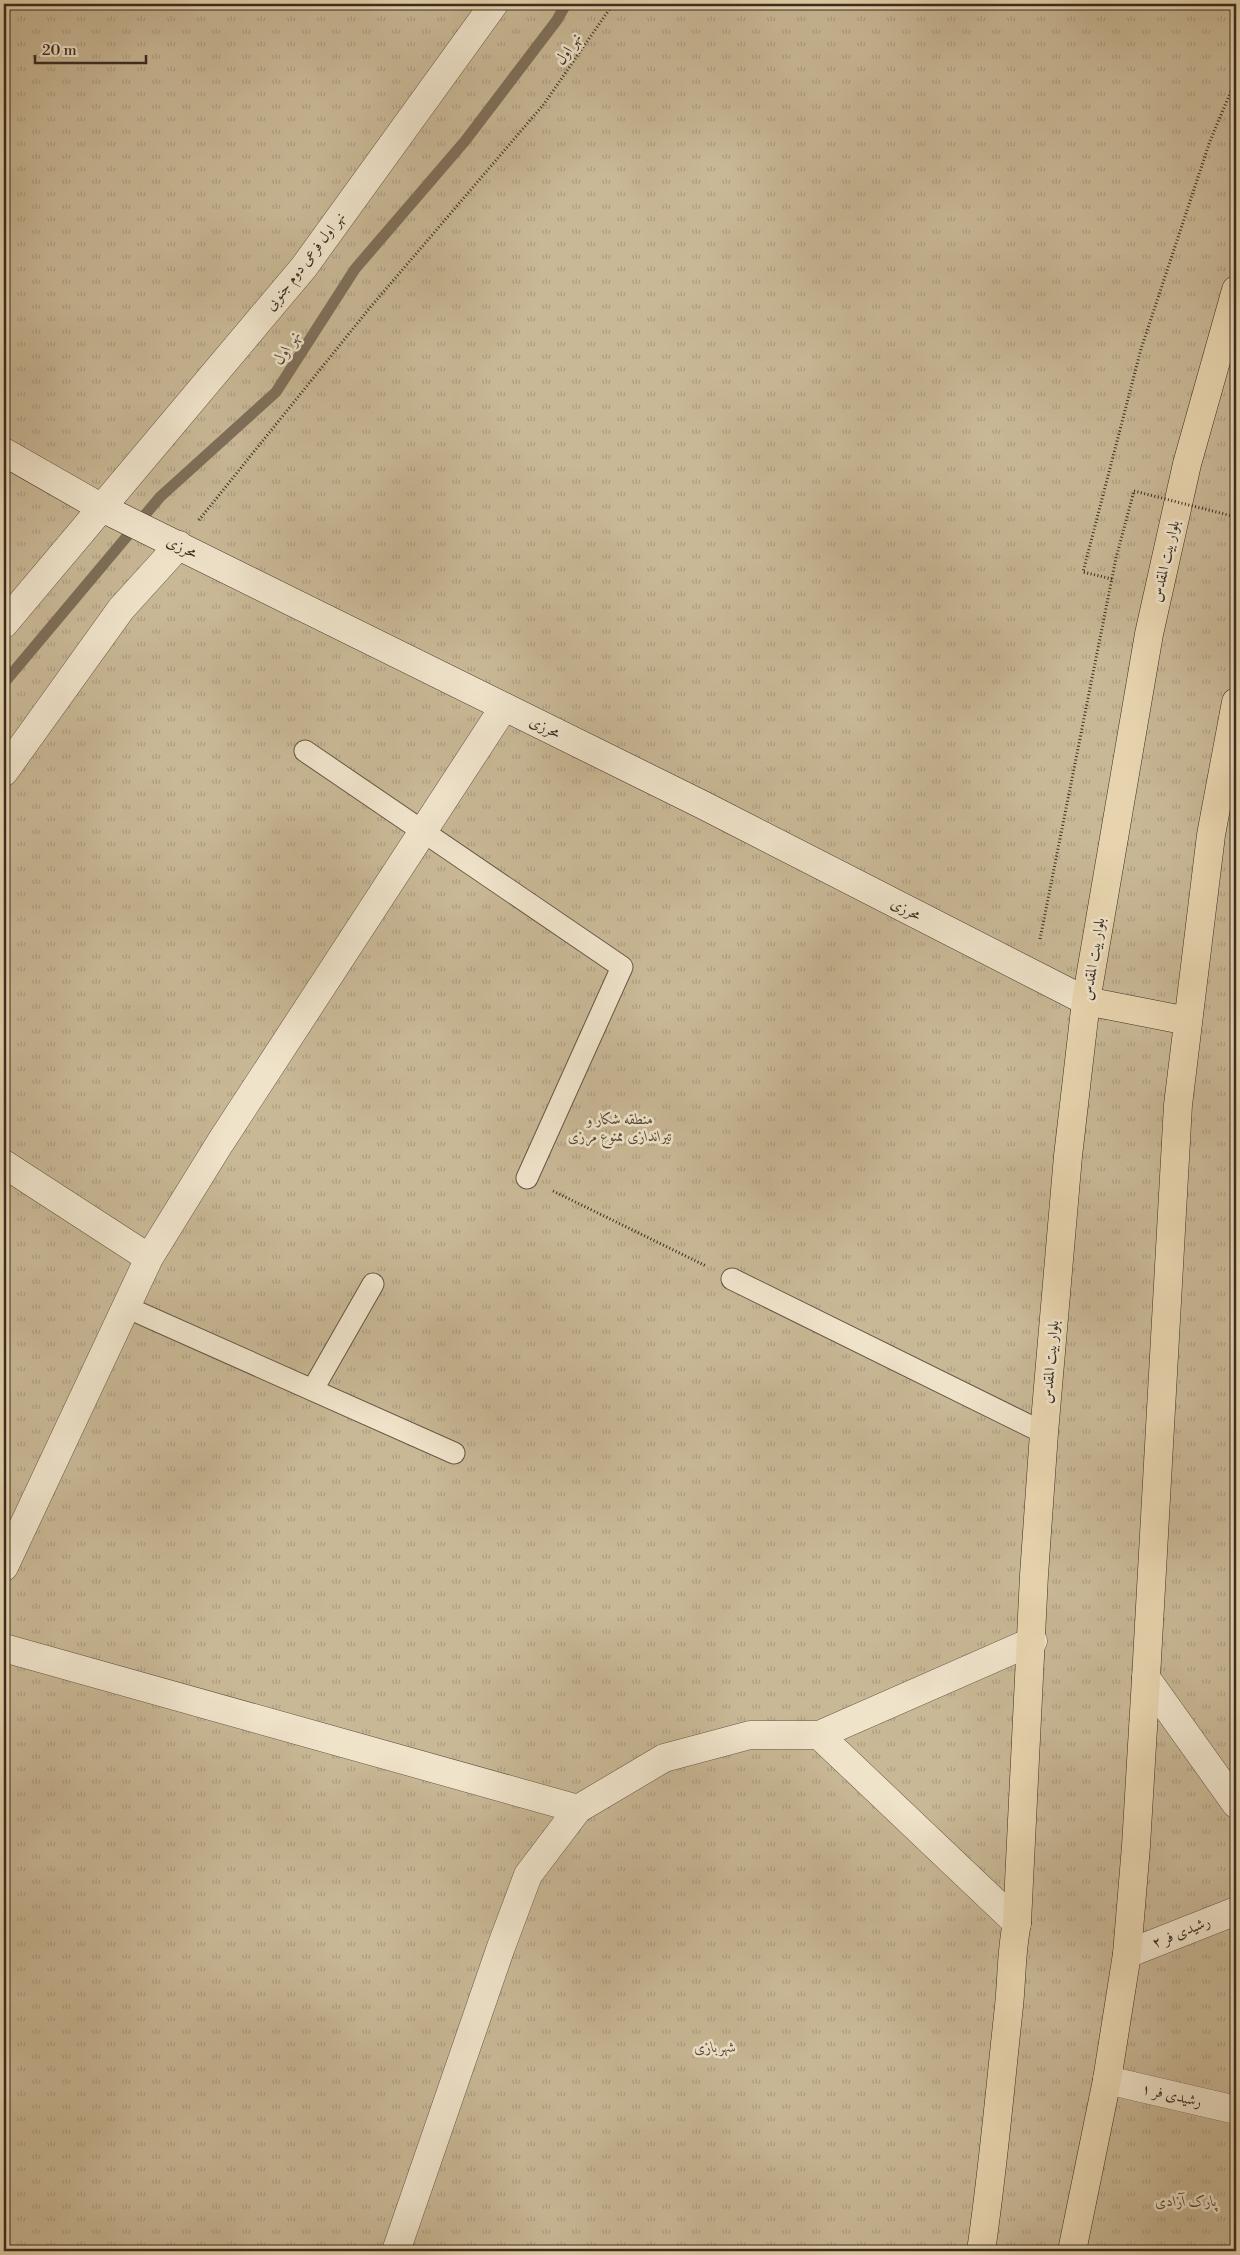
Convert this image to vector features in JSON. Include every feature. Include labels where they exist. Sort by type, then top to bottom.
[{"type":"main road","name":"بلوار بیت المقدس","points":[[981,2251],[995,2156],[1012,1950],[1017,1923],[1033,1641],[1034,1575],[1044,1433],[1068,1156],[1086,1001],[1149,634],[1187,464],[1236,290]]},
{"type":"main road","points":[[1072,2251],[1107,2080],[1127,1954],[1136,1846],[1178,1105],[1211,835],[1232,748],[1236,702]]},
{"type":"main road","points":[[1086,1001],[1188,1022]]},
{"type":"street","name":"نهر اول فرعی دوم جنوبی","points":[[4,624],[110,512],[304,267],[494,4]]},
{"type":"street","name":"محرزی","points":[[4,452],[110,512],[703,804],[1086,1001]]},
{"type":"street","points":[[4,772],[168,540]]},
{"type":"street","points":[[4,1567],[12,1527],[149,1258],[220,1143],[504,707]]},
{"type":"street","points":[[4,1164],[149,1258]]},
{"type":"street","points":[[396,2251],[528,1875],[578,1809],[664,1758],[750,1735],[819,1735],[1033,1641]]},
{"type":"street","points":[[4,1648],[578,1809]]},
{"type":"street","points":[[1146,1678],[1236,1804]]},
{"type":"street","points":[[819,1735],[1017,1923]]},
{"type":"street","name":"رشیدی فر ۲","points":[[1127,1954],[1236,1911]]},
{"type":"street","name":"رشیدی فر ۱","points":[[1107,2080],[1236,2110]]},
{"type":"lane","points":[[305,751],[622,967],[527,1178]]},
{"type":"lane","points":[[732,1278],[1044,1433]]},
{"type":"lane","points":[[313,1389],[373,1284]]},
{"type":"lane","points":[[126,1306],[454,1452]]},
{"type":"path","name":"نهر اول","points":[[168,540],[544,104],[613,4]]},
{"type":"path","points":[[1112,579],[1083,572],[1141,349],[1210,141],[1236,79]]},
{"type":"path","points":[[1033,974],[1112,579],[1134,491],[1236,517]]},
{"type":"path","points":[[527,1178],[732,1278]]},
{"type":"green space","name":"منطقه شکار و تیراندازی ممنوع مرزی","points":[[4,4],[1236,4],[1236,2251],[4,2251]]},
{"type":"waterway","name":"نهر اول","points":[[4,683],[160,497],[276,392],[355,269],[465,141],[557,20],[566,4]]},
{"type":"park label","name":"شهربازی","points":[[715,2047]]},
{"type":"park label","name":"پارک آزادی","points":[[1186,2201]]}]
